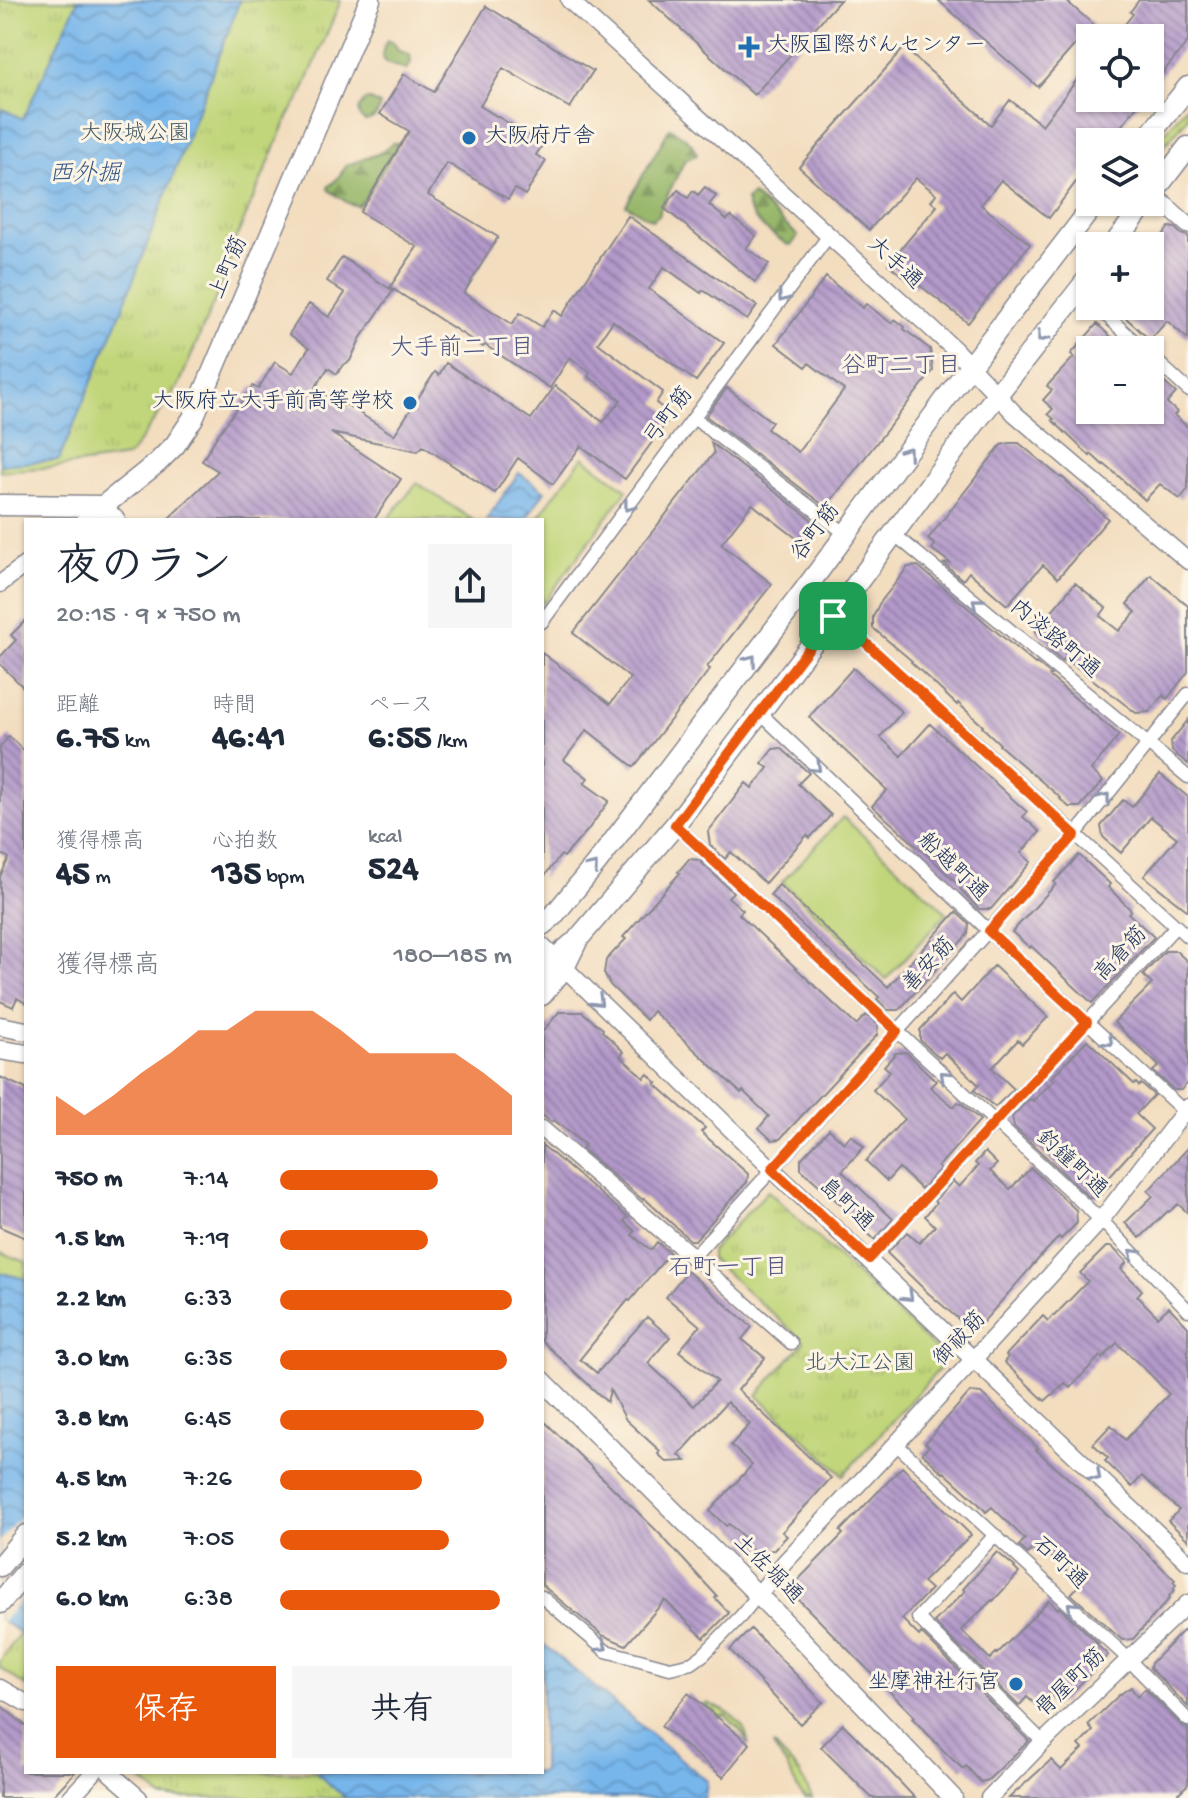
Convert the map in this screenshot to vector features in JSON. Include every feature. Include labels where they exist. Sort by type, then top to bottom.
[{"type":"main road","name":"上町筋","points":[[110,513],[175,445],[193,418],[370,0]]},
{"type":"main road","points":[[1155,128],[1188,87]]},
{"type":"main road","points":[[1164,179],[1188,147]]},
{"type":"main road","name":"谷町筋","points":[[546,924],[596,864],[1085,216]]},
{"type":"main road","points":[[1124,232],[1136,216]]},
{"type":"main road","points":[[544,986],[550,961],[578,939],[675,825],[997,395],[1076,301]]},
{"type":"main road","points":[[0,505],[110,513]]},
{"type":"main road","points":[[0,1026],[24,1031]]},
{"type":"main road","points":[[0,1050],[24,1054]]},
{"type":"main road","name":"土佐堀通","points":[[544,1382],[758,1595],[953,1798]]},
{"type":"main road","points":[[0,1568],[24,1540]]},
{"type":"main road","points":[[0,1600],[24,1571]]},
{"type":"street","name":"大手通","points":[[569,0],[954,349],[1015,414],[1188,561]]},
{"type":"street","points":[[1164,208],[1188,225]]},
{"type":"street","name":"弓町筋","points":[[544,619],[830,234]]},
{"type":"street","points":[[1111,320],[1129,336]]},
{"type":"street","points":[[1164,368],[1188,390]]},
{"type":"street","points":[[694,418],[846,534]]},
{"type":"street","name":"内淡路町通","points":[[894,534],[1188,777]]},
{"type":"street","points":[[0,584],[24,566]]},
{"type":"street","points":[[803,592],[852,630],[1188,937]]},
{"type":"street","name":"善安筋","points":[[693,1257],[1075,835],[1188,694]]},
{"type":"street","name":"船越町通","points":[[760,713],[989,931],[1187,1111]]},
{"type":"street","name":"釣鐘町通","points":[[675,825],[1101,1220],[1188,1310]]},
{"type":"street","name":"高倉筋","points":[[869,1259],[1176,926]]},
{"type":"street","name":"島町通","points":[[550,961],[1188,1562]]},
{"type":"street","name":"御祓筋","points":[[758,1595],[1101,1220],[1187,1111]]},
{"type":"street","points":[[544,1131],[791,1343]]},
{"type":"street","name":"石町通","points":[[896,1444],[1129,1660],[1188,1720]]},
{"type":"street","points":[[995,1535],[918,1618],[1043,1742]]},
{"type":"street","points":[[544,1599],[606,1651],[670,1668],[699,1658],[758,1595]]},
{"type":"street","name":"骨屋町筋","points":[[989,1798],[1188,1603]]},
{"type":"street","points":[[0,1688],[24,1702]]},
{"type":"street","points":[[70,1798],[92,1774]]},
{"type":"street","points":[[111,1774],[139,1798]]},
{"type":"green space","name":"大阪城公園","points":[[0,0],[341,0],[235,241],[229,266],[179,385],[126,457],[0,471]]},
{"type":"green space","points":[[387,40],[410,55],[411,63],[406,70],[386,63],[382,56]]},
{"type":"green space","points":[[371,100],[380,105],[375,116],[365,121],[358,110],[364,101]]},
{"type":"green space","points":[[1188,104],[1188,117],[1164,145],[1164,134]]},
{"type":"green space","points":[[670,128],[690,142],[697,155],[685,160],[660,214],[652,220],[626,205]]},
{"type":"green space","points":[[392,143],[399,143],[358,206],[329,190],[328,187],[347,165],[380,153]]},
{"type":"green space","points":[[753,195],[798,236],[792,244],[788,245],[768,231],[751,214],[746,200]]},
{"type":"green space","points":[[583,457],[627,490],[544,602],[544,518],[537,518]]},
{"type":"green space","points":[[417,483],[470,518],[389,518]]},
{"type":"green space","points":[[843,817],[947,913],[886,979],[782,882]]},
{"type":"green space","name":"北大江公園","points":[[768,1191],[941,1354],[941,1367],[843,1475],[757,1395],[804,1342],[711,1259],[711,1251]]},
{"type":"green space","points":[[0,1252],[24,1261],[24,1279],[0,1273]]},
{"type":"green space","points":[[20,1633],[24,1635],[24,1685],[0,1668],[0,1661]]},
{"type":"green space","points":[[707,1703],[738,1722],[748,1741],[725,1715],[720,1718],[704,1704]]},
{"type":"green space","points":[[774,1745],[800,1773],[812,1798],[801,1795]]},
{"type":"green space","points":[[134,1774],[317,1774],[346,1798],[162,1798]]},
{"type":"water","name":"西外掘","points":[[78,0],[240,0],[122,310],[59,460],[0,465],[0,119],[3,109],[23,119]]},
{"type":"water","points":[[519,473],[545,491],[526,518],[487,518]]},
{"type":"water","points":[[0,1273],[24,1279],[24,1635],[0,1620]]},
{"type":"water","points":[[544,1645],[707,1781],[705,1798],[346,1798],[317,1774],[544,1774]]},
{"type":"pier","points":[[24,1512],[24,1596],[0,1624],[0,1541]]},
{"type":"building","name":"大阪国際がんセンター","points":[[649,0],[840,0],[754,95]]},
{"type":"building","points":[[938,0],[1065,0],[1093,24],[1076,24],[1076,43],[1038,87]]},
{"type":"building","points":[[1139,0],[1188,0],[1188,41],[1164,71],[1164,24],[1125,24],[1133,14],[1130,12]]},
{"type":"building","points":[[486,6],[593,71],[570,108],[503,68],[480,106],[543,144],[536,155],[546,161],[525,195],[515,189],[508,199],[447,163],[428,195],[498,237],[464,293],[512,324],[520,313],[542,327],[554,310],[562,316],[628,216],[757,306],[747,320],[664,267],[649,289],[724,343],[696,381],[613,321],[598,343],[663,392],[656,403],[672,415],[625,479],[581,446],[553,484],[518,458],[495,493],[423,446],[418,451],[331,433],[401,479],[375,518],[169,518],[218,471],[202,461],[253,386],[258,389],[275,362],[293,373],[309,348],[289,334],[309,304],[329,317],[345,293],[327,281],[342,257],[393,291],[360,339],[350,361],[337,374],[328,368],[315,388],[394,435],[435,372],[439,375],[446,363],[531,419],[555,386],[603,422],[621,400],[588,376],[590,373],[570,357],[550,388],[390,287],[417,247],[360,212],[409,131],[380,114],[404,74],[434,92]]},
{"type":"building","points":[[904,48],[991,125],[1010,100],[1042,125],[1076,81],[1076,112],[1132,112],[1120,128],[1076,128],[1076,182],[1049,218],[1001,180],[981,205],[1030,244],[968,323],[918,284],[915,287],[888,264],[937,206],[931,201],[936,194],[916,178],[869,230],[799,167]]},
{"type":"building","points":[[705,187],[716,196],[709,205],[727,220],[731,216],[756,236],[746,248],[769,264],[755,282],[664,208],[678,190],[688,198],[693,191],[698,195]]},
{"type":"building","points":[[1169,227],[1188,236],[1188,339],[1167,321],[1154,336],[1146,336],[1128,320],[1164,320],[1164,234]]},
{"type":"building","points":[[826,277],[863,308],[866,304],[891,323],[895,319],[905,327],[930,349],[933,371],[826,507],[706,416],[727,388],[772,422],[767,429],[798,452],[844,390],[809,363],[806,367],[776,344]]},
{"type":"building","points":[[1097,324],[1110,336],[1087,336]]},
{"type":"building","points":[[1076,348],[1076,424],[1164,424],[1164,382],[1176,393],[1167,403],[1177,412],[1174,415],[1188,427],[1188,489],[1180,499],[1160,484],[1145,500],[1104,464],[1090,456],[1052,420],[1048,414],[1053,409],[1043,400],[1052,390],[1047,386],[1074,357],[1071,354]]},
{"type":"building","points":[[711,443],[816,523],[817,527],[804,544],[752,504],[721,544],[772,584],[634,767],[587,730],[564,760],[588,778],[584,783],[609,801],[587,831],[564,857],[561,855],[544,876],[544,654],[610,704],[630,678],[573,633],[714,453]]},
{"type":"building","points":[[1019,443],[1108,519],[1058,578],[1043,565],[1007,605],[969,572],[963,580],[944,564],[950,563],[932,549],[935,545],[928,539],[1001,445]]},
{"type":"building","points":[[918,566],[1119,735],[1091,770],[1103,781],[1080,807],[1069,807],[873,628],[873,617],[879,604],[908,567]]},
{"type":"building","points":[[1151,575],[1188,606],[1188,672],[1167,699],[1163,695],[1149,712],[1136,713],[1065,658],[1062,661],[1048,649],[1051,645],[1035,631],[1075,583],[1106,608],[1100,616],[1119,631],[1136,612],[1127,604]]},
{"type":"building","points":[[24,622],[24,688],[0,664],[0,657],[16,640],[11,635]]},
{"type":"building","points":[[853,668],[902,712],[880,737],[901,756],[930,724],[1027,812],[1023,817],[1040,832],[1021,853],[1031,862],[991,909],[979,909],[961,887],[872,806],[887,790],[809,717]]},
{"type":"building","points":[[1188,720],[1188,764],[1172,751],[1171,741]]},
{"type":"building","points":[[9,736],[24,751],[24,1002],[17,998],[13,1007],[0,1001],[0,877],[9,858],[0,853],[0,747]]},
{"type":"building","points":[[781,748],[809,773],[798,784],[831,815],[810,838],[807,835],[765,883],[731,852],[725,859],[710,845],[708,832],[746,783],[752,788],[768,768],[762,763],[773,749]]},
{"type":"building","points":[[1160,774],[1188,797],[1188,911],[1144,876],[1177,838],[1151,817],[1121,853],[1103,837],[1101,826],[1123,800],[1132,807]]},
{"type":"building","points":[[1079,855],[1110,884],[1108,887],[1131,910],[1128,913],[1154,937],[1092,1003],[1012,932]]},
{"type":"building","points":[[689,859],[699,860],[733,892],[728,897],[743,910],[739,914],[856,1025],[866,1015],[878,1025],[877,1035],[780,1139],[772,1140],[759,1128],[769,1116],[743,1091],[741,1093],[653,1011],[646,1020],[610,985],[604,973],[606,960],[626,939],[623,937]]},
{"type":"building","points":[[779,885],[888,987],[956,912],[969,924],[968,934],[899,1010],[888,1010],[877,999],[879,997],[770,895]]},
{"type":"building","points":[[1165,951],[1176,951],[1188,962],[1188,1081],[1181,1090],[1174,1090],[1153,1071],[1159,1066],[1114,1022],[1152,984],[1143,975]]},
{"type":"building","points":[[994,966],[1048,1017],[1022,1044],[1018,1040],[992,1068],[1014,1089],[995,1107],[974,1090],[979,1085],[945,1053],[940,1058],[920,1040],[920,1030],[953,994],[961,1002]]},
{"type":"building","points":[[559,1012],[582,1012],[624,1052],[620,1056],[644,1078],[648,1074],[655,1084],[705,1128],[701,1132],[748,1174],[747,1182],[695,1240],[690,1240],[644,1198],[582,1149],[585,1145],[554,1120],[551,1122],[544,1117],[544,1030]]},
{"type":"building","points":[[1087,1040],[1134,1084],[1141,1084],[1154,1095],[1136,1114],[1152,1129],[1106,1180],[1111,1184],[1097,1198],[1090,1198],[1014,1127],[1012,1117],[1054,1080],[1051,1078]]},
{"type":"building","points":[[906,1052],[936,1081],[930,1087],[954,1107],[961,1103],[980,1120],[921,1189],[899,1168],[887,1181],[866,1161],[904,1119],[873,1090],[890,1071],[884,1066],[896,1053]]},
{"type":"building","points":[[0,1077],[24,1088],[24,1237],[0,1227]]},
{"type":"building","points":[[829,1129],[844,1143],[851,1135],[864,1147],[842,1171],[893,1219],[875,1240],[856,1222],[858,1220],[801,1169],[801,1159]]},
{"type":"building","points":[[544,1147],[628,1217],[624,1221],[635,1231],[632,1235],[651,1250],[657,1242],[670,1253],[580,1359],[597,1373],[647,1317],[670,1337],[648,1363],[694,1406],[717,1381],[679,1351],[700,1326],[666,1297],[687,1271],[752,1327],[742,1339],[765,1358],[738,1390],[831,1478],[782,1532],[787,1536],[774,1550],[752,1551],[743,1544],[747,1540],[710,1511],[752,1465],[731,1445],[750,1424],[727,1402],[679,1455],[686,1461],[667,1462],[658,1454],[660,1451],[626,1420],[610,1390],[607,1402],[544,1343]]},
{"type":"building","points":[[1188,1148],[1188,1213],[1178,1204],[1140,1238],[1125,1223],[1153,1196],[1148,1191]]},
{"type":"building","points":[[985,1152],[997,1164],[990,1171],[1010,1189],[1031,1168],[1076,1210],[1077,1223],[1041,1256],[977,1329],[970,1329],[887,1253],[907,1232],[919,1243],[935,1226],[925,1216],[936,1203],[934,1201],[953,1181],[959,1187],[978,1166],[975,1163]]},
{"type":"building","points":[[1106,1247],[1112,1247],[1127,1262],[1121,1269],[1142,1290],[1137,1296],[1158,1317],[1169,1307],[1188,1327],[1188,1540],[1168,1521],[1179,1510],[1142,1476],[1132,1487],[1105,1461],[1108,1458],[1093,1444],[1111,1425],[1125,1440],[1169,1394],[1151,1375],[1117,1343],[1070,1388],[1065,1383],[1045,1401],[1004,1362],[1008,1357],[1006,1355],[1043,1316],[1048,1321],[1088,1281],[1080,1273]]},
{"type":"building","points":[[970,1392],[981,1393],[1038,1448],[1036,1450],[1175,1580],[1175,1590],[1170,1598],[1133,1639],[1122,1640],[1071,1594],[1080,1584],[1047,1553],[1042,1558],[1032,1549],[1028,1554],[1019,1546],[1025,1539],[992,1507],[986,1512],[922,1453],[929,1446],[925,1443]]},
{"type":"building","points":[[544,1421],[656,1530],[729,1613],[704,1638],[665,1600],[626,1645],[602,1635],[544,1587]]},
{"type":"building","points":[[902,1467],[971,1535],[923,1582],[931,1589],[902,1619],[919,1636],[921,1633],[1029,1741],[988,1780],[981,1782],[966,1766],[963,1769],[950,1757],[912,1718],[914,1716],[797,1598],[798,1580]]},
{"type":"building","points":[[997,1552],[1019,1573],[961,1630],[990,1659],[1049,1600],[1059,1607],[1108,1655],[1061,1704],[1050,1693],[1037,1706],[1027,1697],[1019,1706],[934,1622]]},
{"type":"building","points":[[1188,1626],[1188,1707],[1150,1668],[1151,1663]]},
{"type":"building","points":[[751,1629],[823,1702],[800,1724],[730,1650]]},
{"type":"building","points":[[1131,1687],[1137,1697],[1145,1689],[1188,1729],[1188,1784],[1174,1798],[1009,1798],[1051,1760],[1061,1770],[1083,1749],[1079,1745],[1093,1731],[1088,1725]]},
{"type":"building","points":[[688,1693],[750,1744],[723,1777],[661,1726]]},
{"type":"building","points":[[0,1705],[24,1724],[24,1774],[73,1774],[51,1798],[0,1798]]},
{"type":"building","points":[[843,1724],[915,1798],[872,1798],[821,1747]]},
{"type":"place","name":"大阪国際がんセンター","points":[[749,47]]},
{"type":"place","name":"大阪府庁舎","points":[[469,138]]},
{"type":"place","name":"大阪府立大手前高等学校","points":[[410,403]]},
{"type":"place","name":"坐摩神社行宮","points":[[1016,1684]]},
{"type":"district","name":"大手前二丁目","points":[[462,349]]},
{"type":"district","name":"谷町二丁目","points":[[901,367]]},
{"type":"district","name":"石町一丁目","points":[[728,1269]]},
{"type":"route","points":[[833,616],[1075,835],[989,931],[1087,1022],[869,1259],[772,1169],[897,1031],[675,825],[833,616]]}]
